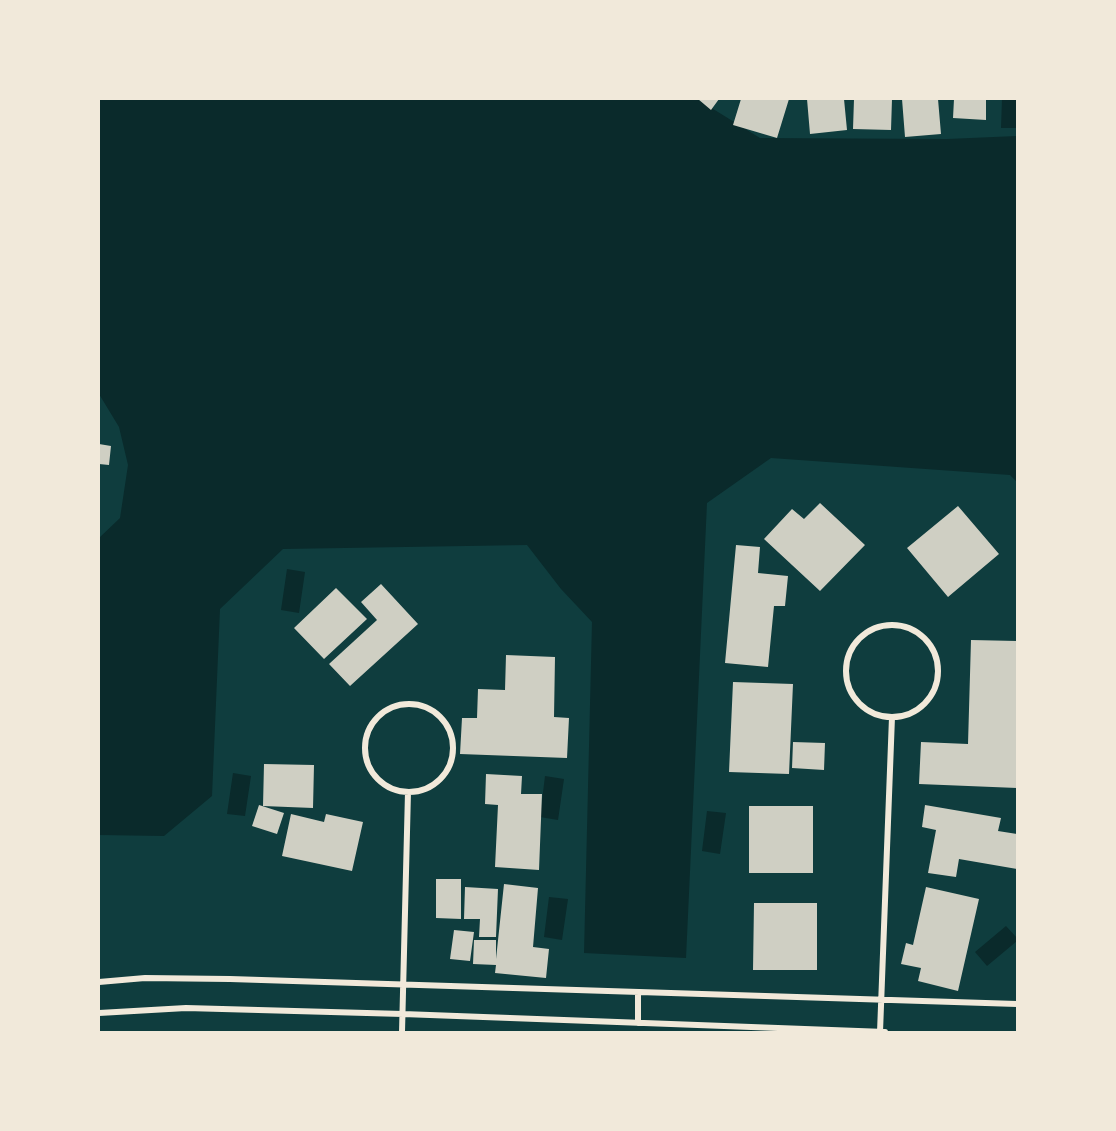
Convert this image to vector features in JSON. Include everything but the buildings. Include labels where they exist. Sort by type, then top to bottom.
[{"type":"street","points":[[891,625],[909,628],[924,638],[934,652],[938,670],[935,688],[925,703],[910,713],[892,717],[874,713],[859,704],[849,689],[845,671],[849,653],[858,638],[873,628],[891,625]]},
{"type":"street","points":[[411,704],[429,708],[442,718],[452,733],[454,750],[450,767],[440,781],[425,790],[408,792],[391,789],[377,778],[368,764],[365,746],[369,729],[379,716],[394,706],[411,704]]},
{"type":"street","points":[[880,1032],[892,717]]},
{"type":"street","points":[[402,1032],[408,792]]},
{"type":"street","points":[[99,982],[146,978],[404,984],[1017,1004]]},
{"type":"street","points":[[638,992],[638,1023]]},
{"type":"street","points":[[99,1013],[186,1008],[885,1032]]},
{"type":"water","points":[[99,99],[697,99],[760,138],[947,139],[1017,136],[1017,482],[1010,475],[771,458],[707,503],[686,958],[584,953],[592,622],[561,589],[527,545],[283,549],[220,609],[212,796],[164,836],[99,835],[99,538],[120,518],[128,465],[119,427],[99,394]]},
{"type":"water","points":[[1002,99],[1017,99],[1017,128],[1001,128]]},
{"type":"water","points":[[287,569],[305,572],[299,613],[281,610]]},
{"type":"water","points":[[233,773],[251,776],[245,816],[227,814]]},
{"type":"water","points":[[545,776],[564,779],[558,820],[540,817]]},
{"type":"water","points":[[707,811],[726,813],[720,854],[702,851]]},
{"type":"water","points":[[549,897],[568,899],[562,940],[544,937]]},
{"type":"water","points":[[1006,926],[1017,941],[987,966],[975,952]]}]
